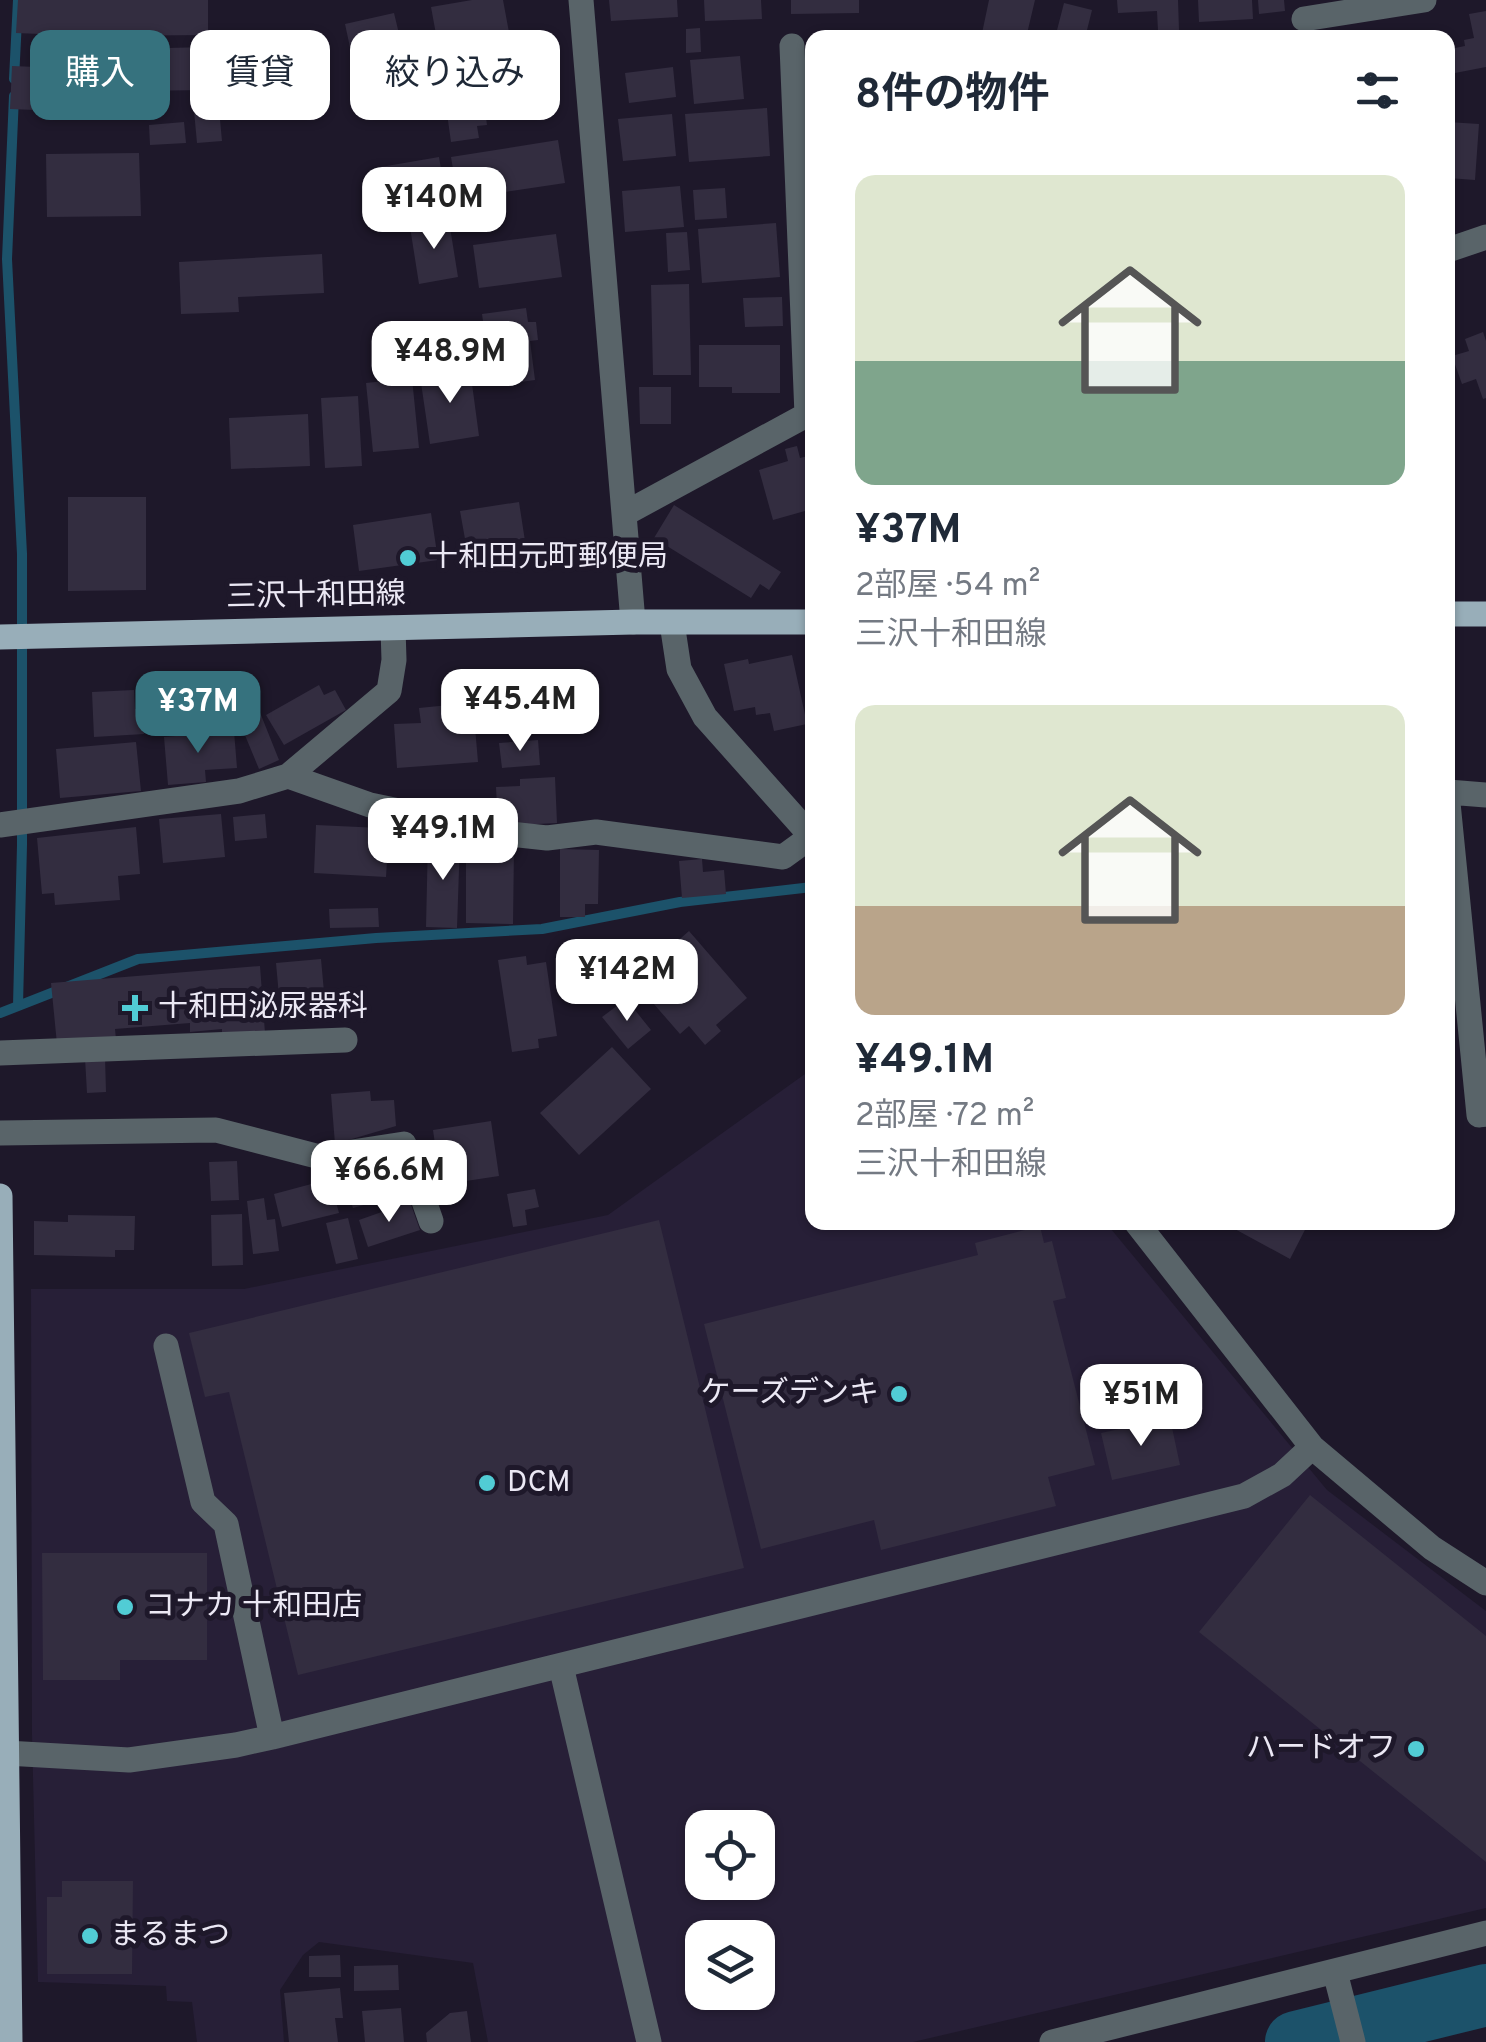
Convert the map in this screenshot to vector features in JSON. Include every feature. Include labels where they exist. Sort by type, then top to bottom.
[{"type":"main road","points":[[1455,614],[1486,614]]},
{"type":"main road","name":"三沢十和田線","points":[[0,637],[633,622],[805,622]]},
{"type":"main road","points":[[0,1196],[6,1753],[3,1840],[10,2042]]},
{"type":"street","points":[[581,0],[633,622]]},
{"type":"street","points":[[1304,19],[1424,0]]},
{"type":"street","points":[[792,46],[805,312]]},
{"type":"street","points":[[1455,248],[1486,237]]},
{"type":"street","points":[[626,513],[805,417]]},
{"type":"street","points":[[672,623],[679,669],[705,718],[805,828]]},
{"type":"street","points":[[0,825],[239,791],[288,776],[389,691],[394,660],[393,628]]},
{"type":"street","points":[[288,776],[370,805],[510,834],[547,838],[596,832],[783,857],[805,841]]},
{"type":"street","points":[[1455,793],[1486,795]]},
{"type":"street","points":[[1455,873],[1479,1115],[1486,1114]]},
{"type":"street","points":[[0,1052],[345,1040]]},
{"type":"street","points":[[0,1132],[216,1130],[320,1158],[404,1144],[431,1221]]},
{"type":"street","points":[[1142,1230],[1312,1447],[1432,1548],[1486,1583]]},
{"type":"street","points":[[166,1346],[203,1502],[226,1524],[272,1736]]},
{"type":"street","points":[[6,1753],[128,1760],[236,1745],[1244,1496],[1282,1475],[1312,1447]]},
{"type":"street","points":[[561,1666],[649,2042]]},
{"type":"street","points":[[1052,2042],[1338,1982],[1486,1933]]},
{"type":"street","points":[[1338,1982],[1353,2042]]},
{"type":"shaded area","points":[[805,1074],[805,1230],[1112,1230],[1327,1490],[1486,1611],[1486,1908],[913,2042],[488,2042],[473,1963],[319,1942],[303,1955],[280,1990],[284,2042],[197,2042],[192,2002],[167,2001],[166,1986],[38,1982],[32,1735],[31,1289],[244,1289],[608,1215]]},
{"type":"building","points":[[18,0],[208,0],[208,30],[190,30],[190,35],[170,35],[170,30],[16,33]]},
{"type":"building","points":[[503,0],[509,30],[435,30],[431,7]]},
{"type":"building","points":[[609,0],[677,0],[678,17],[611,21]]},
{"type":"building","points":[[704,0],[761,0],[762,19],[705,21]]},
{"type":"building","points":[[791,0],[859,0],[859,13],[791,14]]},
{"type":"building","points":[[989,0],[1035,0],[1028,30],[983,30]]},
{"type":"building","points":[[1117,0],[1178,0],[1179,30],[1158,30],[1157,11],[1118,13]]},
{"type":"building","points":[[1198,0],[1252,0],[1253,19],[1199,22]]},
{"type":"building","points":[[1258,0],[1284,0],[1285,11],[1259,14]]},
{"type":"building","points":[[1064,3],[1092,10],[1087,30],[1057,30]]},
{"type":"building","points":[[1486,11],[1486,67],[1455,73],[1455,48],[1474,38],[1469,14]]},
{"type":"building","points":[[394,13],[398,30],[350,30],[350,47],[345,24]]},
{"type":"building","points":[[700,28],[701,52],[686,53],[686,29]]},
{"type":"building","points":[[190,47],[190,90],[170,90],[170,48]]},
{"type":"building","points":[[740,56],[744,99],[694,104],[690,60]]},
{"type":"building","points":[[12,66],[30,67],[30,110],[10,109]]},
{"type":"building","points":[[673,67],[676,97],[629,103],[625,73]]},
{"type":"building","points":[[767,108],[770,156],[689,162],[685,114]]},
{"type":"building","points":[[672,114],[676,156],[623,161],[618,119]]},
{"type":"building","points":[[195,120],[220,120],[222,141],[197,143]]},
{"type":"building","points":[[448,120],[486,120],[487,125],[477,126],[479,138],[451,142]]},
{"type":"building","points":[[184,122],[186,143],[150,145],[149,125]]},
{"type":"building","points":[[1455,122],[1479,124],[1475,180],[1455,179]]},
{"type":"building","points":[[558,140],[565,183],[458,199],[451,157]]},
{"type":"building","points":[[139,153],[141,216],[47,217],[46,154]]},
{"type":"building","points":[[439,157],[448,211],[397,220],[396,211],[383,214],[375,168]]},
{"type":"building","points":[[680,186],[684,227],[625,232],[622,191]]},
{"type":"building","points":[[725,188],[727,218],[695,220],[693,190]]},
{"type":"building","points":[[449,221],[458,277],[419,284],[410,227]]},
{"type":"building","points":[[776,223],[780,277],[702,283],[698,229]]},
{"type":"building","points":[[687,232],[690,270],[668,272],[666,233]]},
{"type":"building","points":[[556,234],[562,277],[479,288],[473,245]]},
{"type":"building","points":[[322,254],[324,293],[238,297],[239,312],[181,314],[179,262]]},
{"type":"building","points":[[689,284],[691,375],[653,375],[651,285]]},
{"type":"building","points":[[782,297],[783,326],[745,327],[743,298]]},
{"type":"building","points":[[526,308],[528,322],[536,322],[538,340],[530,341],[535,380],[492,386],[482,314]]},
{"type":"building","points":[[1483,332],[1486,341],[1483,399],[1476,379],[1462,384],[1455,364],[1455,355],[1469,351],[1465,339]]},
{"type":"building","points":[[699,345],[780,345],[780,393],[732,393],[732,387],[699,387]]},
{"type":"building","points":[[470,369],[479,436],[430,444],[420,376]]},
{"type":"building","points":[[412,378],[419,448],[373,452],[366,383]]},
{"type":"building","points":[[639,387],[671,387],[671,424],[640,424]]},
{"type":"building","points":[[358,396],[362,466],[325,468],[321,398]]},
{"type":"building","points":[[308,414],[310,466],[231,469],[229,418]]},
{"type":"building","points":[[797,446],[800,458],[805,457],[805,511],[773,520],[759,470],[788,461],[785,449]]},
{"type":"building","points":[[68,497],[146,497],[146,590],[68,591]]},
{"type":"building","points":[[519,502],[525,541],[467,550],[460,511]]},
{"type":"building","points":[[674,505],[781,572],[769,590],[760,584],[751,598],[654,538]]},
{"type":"building","points":[[431,513],[438,560],[359,571],[353,525]]},
{"type":"building","points":[[792,655],[805,724],[774,731],[770,713],[756,715],[755,707],[734,711],[724,664],[748,659],[749,664]]},
{"type":"building","points":[[319,685],[324,695],[335,690],[346,710],[284,745],[266,715]]},
{"type":"building","points":[[134,690],[135,709],[143,709],[144,734],[94,737],[92,692]]},
{"type":"building","points":[[253,695],[279,760],[259,769],[232,704]]},
{"type":"building","points":[[449,705],[450,717],[474,715],[478,762],[397,768],[394,724],[421,723],[419,708]]},
{"type":"building","points":[[234,731],[237,768],[205,770],[206,782],[168,785],[164,737]]},
{"type":"building","points":[[538,740],[540,765],[502,768],[499,743]]},
{"type":"building","points":[[136,742],[141,791],[60,798],[56,749]]},
{"type":"building","points":[[555,777],[557,823],[498,826],[496,787],[520,786],[520,779]]},
{"type":"building","points":[[221,814],[225,857],[163,863],[159,819]]},
{"type":"building","points":[[265,814],[267,838],[235,841],[233,817]]},
{"type":"building","points":[[316,825],[402,829],[400,862],[387,861],[386,877],[314,873]]},
{"type":"building","points":[[136,827],[140,874],[118,876],[120,900],[55,905],[54,893],[42,894],[37,838]]},
{"type":"building","points":[[428,839],[460,840],[457,928],[426,927]]},
{"type":"building","points":[[466,847],[514,848],[513,924],[466,923]]},
{"type":"building","points":[[560,849],[599,850],[598,904],[585,904],[585,917],[560,917]]},
{"type":"building","points":[[702,859],[703,872],[724,870],[726,894],[682,898],[679,861]]},
{"type":"building","points":[[378,908],[379,927],[330,928],[329,909]]},
{"type":"building","points":[[689,931],[747,998],[716,1025],[721,1031],[705,1045],[689,1026],[680,1034],[633,980]]},
{"type":"building","points":[[526,956],[527,965],[546,962],[557,1036],[538,1039],[539,1048],[512,1052],[498,960]]},
{"type":"building","points":[[321,959],[325,1003],[280,1007],[276,963]]},
{"type":"building","points":[[260,966],[265,1033],[222,1036],[222,1029],[190,1032],[190,1023],[115,1029],[116,1039],[57,1044],[51,983]]},
{"type":"building","points":[[626,999],[651,1030],[628,1049],[602,1017]]},
{"type":"building","points":[[612,1047],[651,1089],[579,1155],[540,1113]]},
{"type":"building","points":[[105,1057],[106,1092],[87,1093],[85,1058]]},
{"type":"building","points":[[370,1091],[371,1101],[394,1100],[396,1126],[335,1144],[331,1094]]},
{"type":"building","points":[[491,1121],[499,1176],[466,1181],[464,1168],[439,1172],[433,1130]]},
{"type":"building","points":[[237,1161],[239,1200],[211,1201],[209,1162]]},
{"type":"building","points":[[393,1163],[402,1194],[353,1208],[343,1178]]},
{"type":"building","points":[[330,1179],[339,1213],[282,1227],[274,1194]]},
{"type":"building","points":[[535,1189],[539,1207],[525,1210],[527,1225],[513,1227],[507,1194]]},
{"type":"building","points":[[264,1198],[267,1220],[275,1219],[279,1251],[253,1254],[247,1201]]},
{"type":"building","points":[[410,1202],[420,1230],[368,1247],[359,1220]]},
{"type":"building","points":[[242,1214],[243,1265],[212,1266],[211,1215]]},
{"type":"building","points":[[68,1215],[135,1216],[134,1250],[115,1250],[115,1257],[34,1255],[34,1221],[68,1222]]},
{"type":"building","points":[[348,1218],[358,1259],[336,1264],[326,1223]]},
{"type":"building","name":"DCM","points":[[659,1220],[744,1568],[298,1675],[229,1392],[205,1397],[189,1333]]},
{"type":"building","name":"ケーズデンキ","points":[[1025,1230],[1041,1230],[1044,1243],[1052,1241],[1066,1298],[1053,1301],[1095,1465],[1048,1477],[1056,1506],[881,1550],[874,1520],[761,1549],[704,1324],[978,1255],[975,1243]]},
{"type":"building","points":[[1237,1230],[1305,1230],[1290,1259]]},
{"type":"building","points":[[1170,1418],[1180,1465],[1112,1480],[1101,1433]]},
{"type":"building","name":"ハードオフ","points":[[1310,1495],[1486,1636],[1486,1862],[1199,1632]]},
{"type":"building","name":"コナカ 十和田店","points":[[42,1553],[207,1553],[207,1660],[120,1660],[120,1680],[43,1680]]},
{"type":"building","name":"まるまつ","points":[[62,1881],[133,1881],[132,1974],[47,1974],[47,1897],[62,1897]]},
{"type":"building","points":[[340,1955],[341,1977],[309,1977],[309,1956]]},
{"type":"building","points":[[398,1965],[399,1990],[354,1991],[354,1966]]},
{"type":"building","points":[[340,1988],[343,2018],[335,2018],[338,2042],[289,2042],[284,1993]]},
{"type":"building","points":[[401,2008],[404,2042],[365,2042],[362,2011]]},
{"type":"building","points":[[467,2011],[471,2042],[427,2042],[426,2033],[450,2013]]},
{"type":"waterway","points":[[14,79],[18,0]]},
{"type":"waterway","points":[[14,96],[7,259],[22,554],[18,1005]]},
{"type":"waterway","points":[[0,1013],[138,959],[376,938],[542,929],[680,902],[805,888]]},
{"type":"waterway","points":[[1296,2042],[1486,1995]]},
{"type":"place","name":"十和田元町郵便局","points":[[408,558]]},
{"type":"place","name":"十和田泌尿器科","points":[[135,1008]]},
{"type":"place","name":"ケーズデンキ","points":[[899,1394]]},
{"type":"place","name":"DCM","points":[[487,1483]]},
{"type":"place","name":"コナカ 十和田店","points":[[125,1607]]},
{"type":"place","name":"ハードオフ","points":[[1416,1749]]},
{"type":"place","name":"まるまつ","points":[[90,1936]]}]
